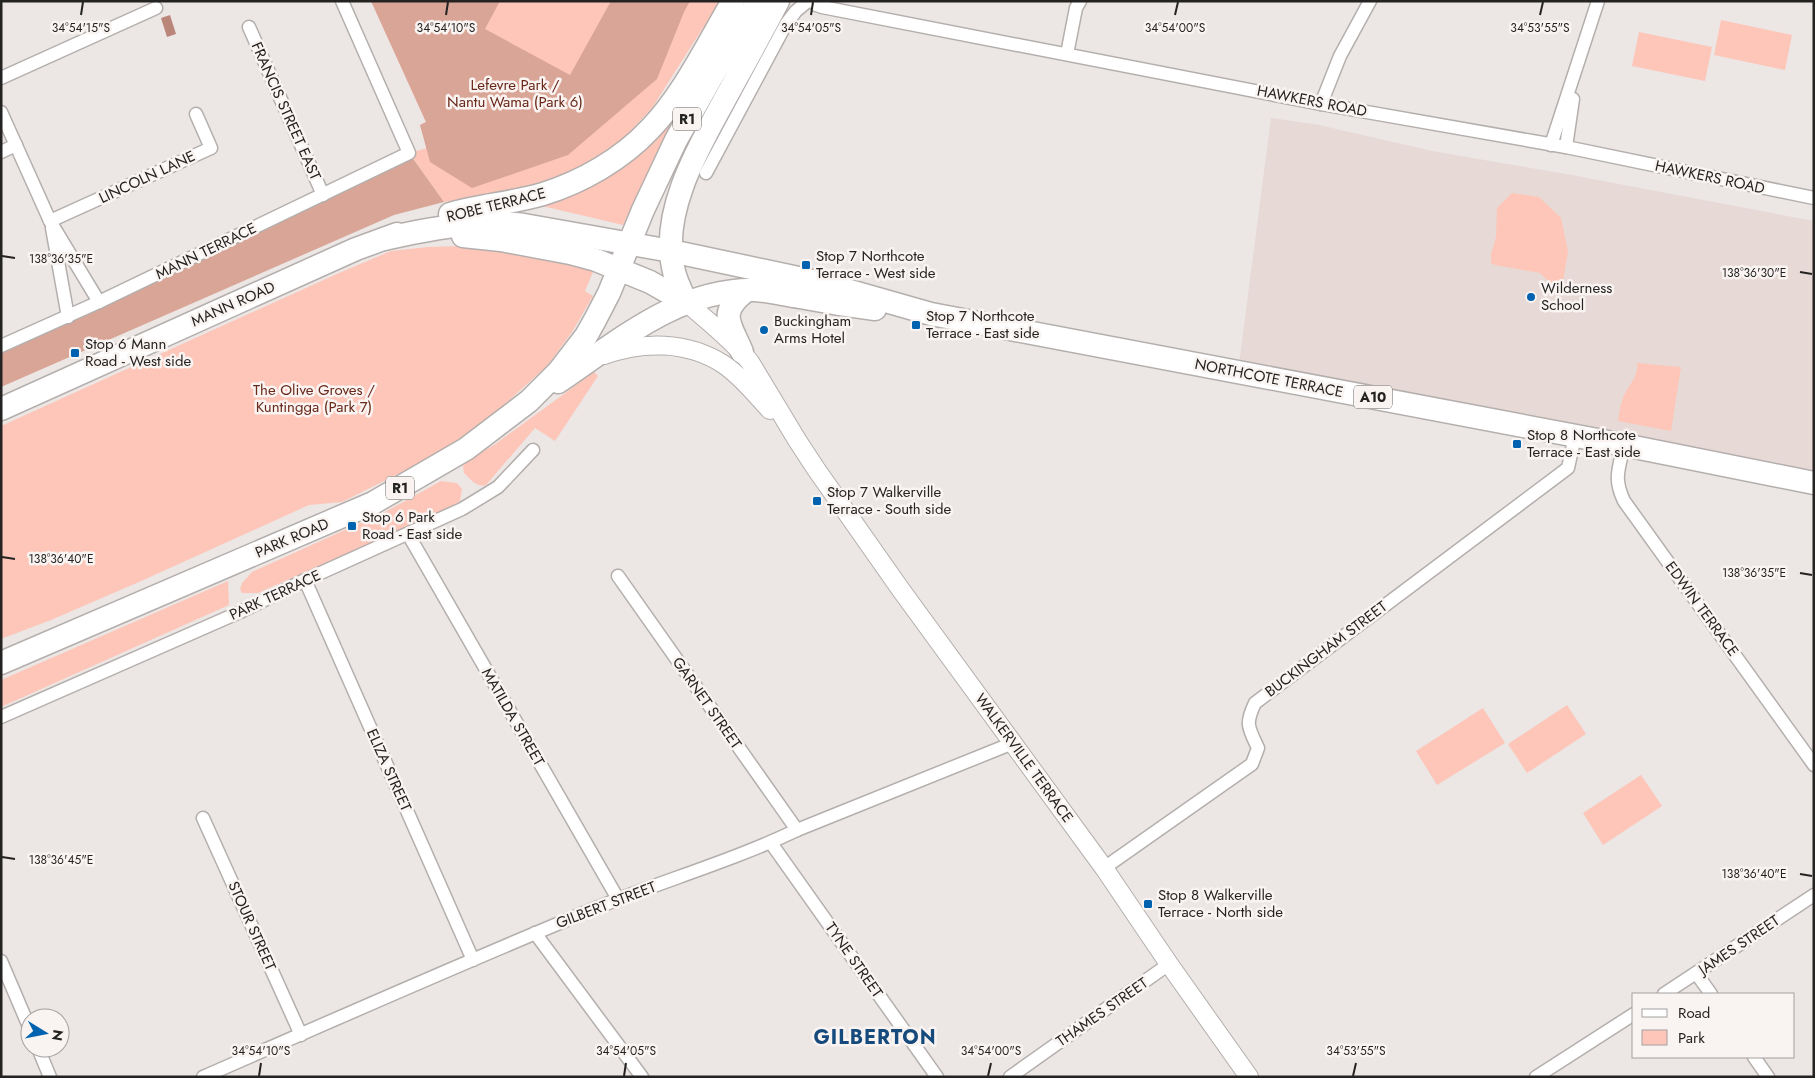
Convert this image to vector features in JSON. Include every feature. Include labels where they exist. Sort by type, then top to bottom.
[{"type":"highway","name":"ROBE TERRACE","points":[[384,239],[452,213],[522,200],[546,193],[584,177],[620,155],[650,130],[666,110],[733,1]]},
{"type":"highway","name":"R1","points":[[619,269],[676,140],[758,1]]},
{"type":"highway","points":[[687,303],[675,275],[671,251],[674,220],[680,191],[699,146],[778,1]]},
{"type":"highway","name":"NORTHCOTE TERRACE","points":[[384,239],[409,233],[468,225],[505,223],[524,225],[671,251],[822,282],[931,314]]},
{"type":"highway","points":[[384,239],[442,235],[487,238],[570,253],[603,262],[650,282],[687,303]]},
{"type":"highway","name":"MANN ROAD","points":[[1,409],[339,257],[384,239]]},
{"type":"highway","name":"PARK ROAD","points":[[1,663],[372,504],[466,449],[528,401],[559,370],[586,336],[603,305],[619,269]]},
{"type":"highway","points":[[742,352],[728,313],[732,303],[747,290]]},
{"type":"highway","name":"NORTHCOTE TERRACE","points":[[528,401],[639,327],[667,311],[725,292],[767,291],[860,307],[931,314],[1624,445],[1814,483]]},
{"type":"street","name":"MANN TERRACE","points":[[1,346],[68,317],[409,153],[342,1]]},
{"type":"street","points":[[706,173],[786,24],[796,10],[808,1]]},
{"type":"street","name":"HAWKERS ROAD","points":[[813,1],[816,5],[822,7],[1321,104],[1566,147],[1814,198]]},
{"type":"street","points":[[1067,54],[1076,8],[1080,1]]},
{"type":"street","points":[[1321,104],[1340,56],[1370,1]]},
{"type":"street","points":[[1551,145],[1598,1]]},
{"type":"street","points":[[1,78],[156,8]]},
{"type":"street","name":"FRANCIS STREET EAST","points":[[249,27],[323,195]]},
{"type":"street","points":[[1566,147],[1577,70]]},
{"type":"street","points":[[1,112],[50,221],[99,302]]},
{"type":"street","name":"LINCOLN LANE","points":[[50,221],[210,148],[196,114]]},
{"type":"street","points":[[1,152],[16,145]]},
{"type":"street","points":[[50,221],[68,317]]},
{"type":"street","name":"WALKERVILLE TERRACE","points":[[687,303],[742,352],[758,374],[797,440],[901,590],[1104,868],[1249,1077]]},
{"type":"street","name":"WALKERVILLE TERRACE","points":[[591,360],[618,351],[647,345],[677,347],[706,355],[724,365],[742,379],[797,440]]},
{"type":"street","name":"BUCKINGHAM STREET","points":[[1104,868],[1252,764],[1258,748],[1251,734],[1248,718],[1255,702],[1568,468],[1575,436]]},
{"type":"street","name":"EDWIN TERRACE","points":[[1624,445],[1617,477],[1618,487],[1624,500],[1814,765]]},
{"type":"street","name":"PARK TERRACE","points":[[1,717],[240,612],[305,580],[462,509],[498,487],[533,450]]},
{"type":"street","name":"MATILDA STREET","points":[[408,534],[618,899]]},
{"type":"street","name":"GARNET STREET","points":[[618,576],[797,830]]},
{"type":"street","name":"ELIZA STREET","points":[[305,580],[473,960]]},
{"type":"street","points":[[1,654],[76,630]]},
{"type":"street","name":"GILBERT STREET","points":[[203,1077],[535,933],[618,899],[771,843],[797,830],[1013,743]]},
{"type":"street","name":"STOUR STREET","points":[[203,818],[301,1035]]},
{"type":"street","name":"TYNE STREET","points":[[771,843],[937,1077]]},
{"type":"street","name":"JAMES STREET","points":[[1666,993],[1814,895]]},
{"type":"street","points":[[535,933],[642,1077]]},
{"type":"street","points":[[1,961],[21,1008]]},
{"type":"street","name":"THAMES STREET","points":[[1010,1077],[1169,964]]},
{"type":"street","points":[[1696,973],[1710,993]]},
{"type":"street","points":[[1536,1077],[1632,1015]]},
{"type":"street","points":[[42,1058],[50,1077]]},
{"type":"street","points":[[1755,1058],[1768,1077]]},
{"type":"shaded area","points":[[170,15],[176,34],[167,37],[161,18]]},
{"type":"shaded area","name":"Wilderness School","points":[[1271,118],[1319,125],[1432,151],[1566,174],[1814,221],[1814,477],[1238,372]]},
{"type":"green space","name":"Lefevre Park / Nantu Wama (Park 6)","points":[[371,1],[720,1],[652,108],[623,139],[587,163],[551,180],[507,191],[444,202],[409,153],[427,148],[420,125],[426,122]]},
{"type":"green space","name":"Lefevre Park / Nantu Wama (Park 6)","points":[[371,1],[500,1],[485,29],[570,75],[611,1],[690,1],[657,79],[568,155],[472,188],[430,162],[420,125],[426,122]]},
{"type":"green space","points":[[1721,20],[1792,35],[1785,70],[1714,55]]},
{"type":"green space","points":[[1639,32],[1712,47],[1705,81],[1632,66]]},
{"type":"green space","points":[[669,119],[673,122],[623,225],[538,205]]},
{"type":"green space","points":[[409,153],[444,202],[394,215],[1,387],[1,346]]},
{"type":"green space","points":[[1512,193],[1539,197],[1561,218],[1568,251],[1561,294],[1540,273],[1491,263],[1491,254],[1496,237],[1497,208]]},
{"type":"green space","name":"The Olive Groves / Kuntingga (Park 7)","points":[[464,246],[501,249],[588,268],[593,272],[585,291],[593,296],[572,332],[547,366],[464,441],[342,502],[309,505],[139,582],[51,620],[1,639],[1,426],[391,251]]},
{"type":"green space","points":[[1637,363],[1681,367],[1671,431],[1618,421],[1622,401],[1636,373]]},
{"type":"green space","points":[[594,372],[598,376],[555,441],[535,428],[486,485],[477,484],[464,473],[463,466],[466,461],[494,445]]},
{"type":"green space","points":[[441,481],[457,483],[462,489],[460,501],[454,506],[258,593],[242,593],[240,589],[242,583],[252,572],[387,511]]},
{"type":"green space","points":[[228,581],[229,605],[1,707],[1,680]]},
{"type":"green space","points":[[1567,705],[1586,734],[1527,773],[1508,744]]},
{"type":"green space","points":[[1483,708],[1505,743],[1437,785],[1416,751]]},
{"type":"green space","points":[[1641,775],[1662,806],[1603,845],[1583,813]]},
{"type":"place","name":"Stop 7 Northcote Terrace - West side","points":[[806,265]]},
{"type":"place","name":"Wilderness School","points":[[1531,297]]},
{"type":"place","name":"Stop 7 Northcote Terrace - East side","points":[[916,325]]},
{"type":"place","name":"Buckingham Arms Hotel","points":[[764,330]]},
{"type":"place","name":"Stop 6 Mann Road - West side","points":[[75,353]]},
{"type":"place","name":"Stop 8 Northcote Terrace - East side","points":[[1517,444]]},
{"type":"place","name":"Stop 7 Walkerville Terrace - South side","points":[[817,501]]},
{"type":"place","name":"Stop 6 Park Road - East side","points":[[352,526]]},
{"type":"place","name":"Stop 8 Walkerville Terrace - North side","points":[[1148,904]]},
{"type":"district","name":"GILBERTON","points":[[875,1037]]}]
